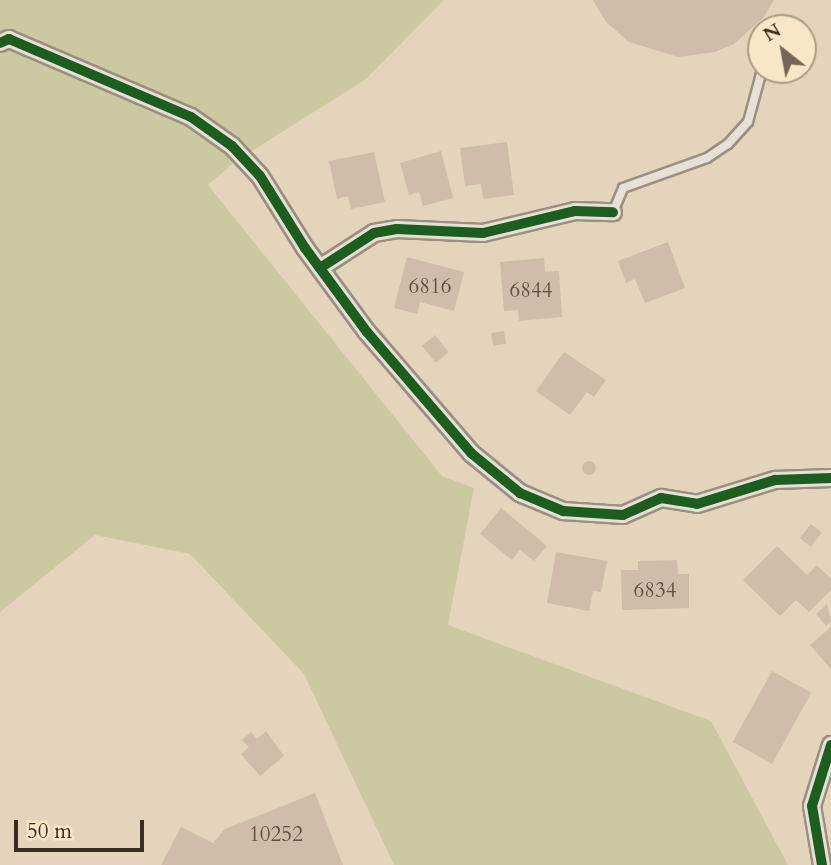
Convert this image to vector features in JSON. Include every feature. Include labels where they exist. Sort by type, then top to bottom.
[{"type":"street","points":[[0,43],[9,39],[212,130],[260,176],[320,268],[367,332],[447,427],[493,474],[520,494],[563,511],[623,515],[662,498],[697,504],[775,481],[831,478]]},
{"type":"street","points":[[320,268],[374,233],[397,229],[483,233],[575,211],[613,212]]},
{"type":"street","points":[[822,865],[812,806],[820,770],[831,745]]},
{"type":"lane","points":[[613,212],[623,188],[707,158],[728,144],[748,122],[758,84]]},
{"type":"shaded area","points":[[0,0],[444,0],[366,79],[236,161],[208,185],[442,476],[474,488],[448,625],[711,721],[788,865],[394,865],[304,674],[190,554],[95,535],[0,612]]},
{"type":"building","points":[[593,0],[774,0],[766,14],[747,14],[747,32],[734,44],[715,52],[678,57],[629,42],[606,22]]},
{"type":"building","points":[[507,142],[514,195],[483,199],[481,184],[465,186],[460,148]]},
{"type":"building","points":[[441,151],[453,198],[423,206],[419,192],[409,195],[400,163]]},
{"type":"building","points":[[374,152],[385,202],[351,209],[348,196],[337,199],[329,161]]},
{"type":"building","points":[[668,242],[685,288],[645,303],[635,279],[626,283],[618,261]]},
{"type":"building","points":[[407,257],[464,272],[454,311],[420,302],[417,314],[394,308]]},
{"type":"building","points":[[544,258],[545,272],[559,271],[562,317],[519,321],[518,310],[504,311],[500,262]]},
{"type":"building","points":[[504,331],[506,344],[493,346],[491,333]]},
{"type":"building","points":[[435,335],[449,352],[436,363],[422,346]]},
{"type":"building","points":[[564,352],[606,380],[594,397],[587,392],[570,415],[536,391]]},
{"type":"building","points":[[586,461],[592,461],[596,468],[592,475],[586,475],[582,471],[582,465]]},
{"type":"building","points":[[501,508],[547,546],[534,561],[520,550],[512,560],[480,534]]},
{"type":"building","points":[[811,524],[822,533],[811,547],[800,538]]},
{"type":"building","points":[[777,546],[807,575],[817,565],[831,579],[831,590],[809,612],[796,600],[780,616],[743,580]]},
{"type":"building","points":[[556,552],[607,561],[601,592],[593,591],[589,611],[547,603]]},
{"type":"building","points":[[677,560],[678,574],[689,574],[689,608],[622,610],[621,570],[638,570],[638,561]]},
{"type":"building","points":[[827,604],[831,621],[826,626],[816,614]]},
{"type":"building","points":[[831,627],[831,669],[810,645]]},
{"type":"building","points":[[772,671],[811,693],[772,764],[733,742]]},
{"type":"building","points":[[266,731],[284,756],[260,776],[241,754],[249,747],[242,740],[251,732],[257,739]]},
{"type":"building","points":[[315,793],[343,865],[161,865],[181,827],[213,843],[225,829]]},
{"type":"cycle path","points":[[0,43],[9,39],[191,117],[232,146],[260,176],[305,248],[367,332],[471,453],[520,493],[563,511],[623,515],[661,498],[697,504],[775,480],[831,478]]},
{"type":"cycle path","points":[[320,268],[374,233],[397,229],[483,233],[575,211],[613,212]]},
{"type":"cycle path","points":[[822,865],[812,806],[831,745]]}]
